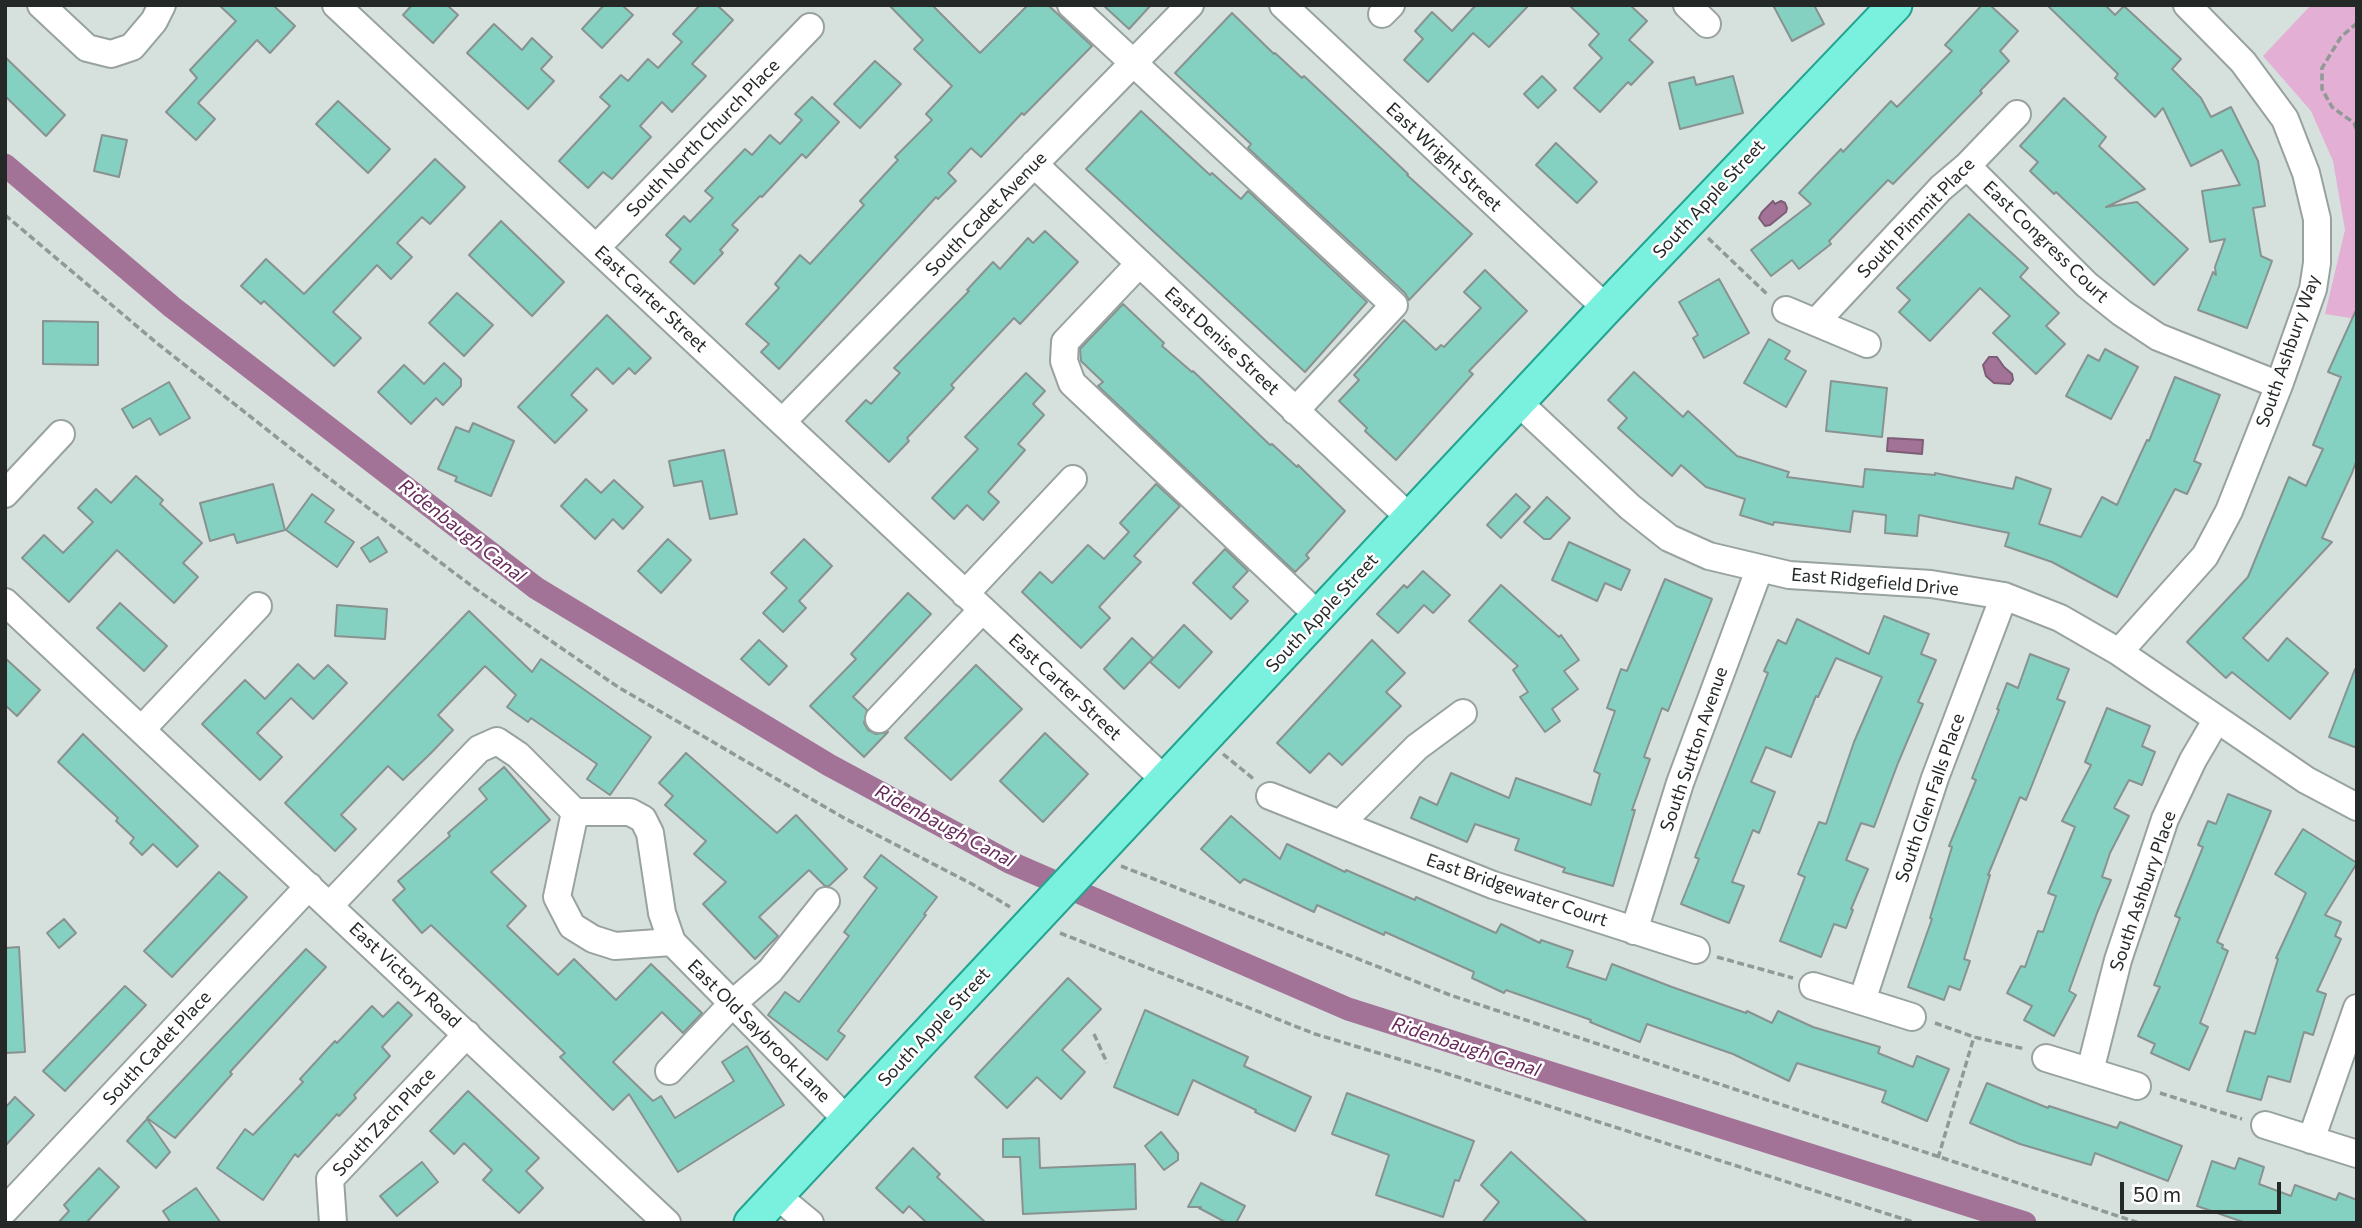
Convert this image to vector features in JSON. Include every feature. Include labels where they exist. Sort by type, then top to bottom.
[{"type":"main road","name":"South Apple Street","points":[[751,1223],[1606,308],[1895,5]]},
{"type":"street","points":[[41,5],[87,48],[111,54],[132,47],[154,21],[162,5]]},
{"type":"street","name":"East Carter Street","points":[[336,5],[1166,781]]},
{"type":"street","points":[[1071,5],[1394,305],[1295,411]]},
{"type":"street","name":"South Cadet Avenue","points":[[782,422],[1189,5]]},
{"type":"street","name":"East Wright Street","points":[[1283,5],[1606,308]]},
{"type":"street","points":[[1687,5],[1707,24]]},
{"type":"street","name":"South Ashbury Way","points":[[2119,652],[2205,556],[2229,511],[2279,385],[2312,289],[2317,264],[2317,219],[2312,196],[2285,119],[2243,62],[2187,5]]},
{"type":"street","name":"South North Church Place","points":[[597,248],[810,27]]},
{"type":"street","name":"South Pimmit Place","points":[[1816,322],[1941,188],[1967,166],[2017,114]]},
{"type":"street","name":"East Denise Street","points":[[1034,164],[1410,518]]},
{"type":"street","name":"East Congress Court","points":[[1967,166],[2087,285],[2122,313],[2158,337],[2279,385]]},
{"type":"street","points":[[1139,264],[1065,342],[1064,360],[1072,383],[1319,616]]},
{"type":"street","points":[[1786,310],[1867,344]]},
{"type":"street","name":"East Ridgefield Drive","points":[[1518,402],[1630,507],[1670,538],[1709,556],[1759,570],[1789,575],[1931,584],[2004,596],[2060,618],[2119,652],[2306,780],[2357,807]]},
{"type":"street","points":[[5,494],[61,434]]},
{"type":"street","points":[[879,719],[1073,479]]},
{"type":"street","name":"South Sutton Avenue","points":[[1634,931],[1680,783],[1759,570]]},
{"type":"street","name":"South Glen Falls Place","points":[[1862,1001],[1935,778],[2004,596]]},
{"type":"street","name":"East Victory Road","points":[[5,602],[667,1223]]},
{"type":"street","points":[[142,729],[258,606]]},
{"type":"street","points":[[1340,824],[1417,747],[1462,713]]},
{"type":"street","name":"South Ashbury Place","points":[[2090,1072],[2118,960],[2165,819],[2193,760],[2217,719]]},
{"type":"street","points":[[330,905],[479,749],[497,741],[518,755],[575,812],[556,897],[572,926],[593,939],[615,946],[672,942]]},
{"type":"street","name":"East Bridgewater Court","points":[[1263,789],[1340,824],[1493,885],[1706,953]]},
{"type":"street","name":"East Old Saybrook Lane","points":[[575,812],[630,811],[643,819],[650,833],[662,913],[672,942],[847,1120]]},
{"type":"street","name":"South Cadet Place","points":[[5,1210],[309,886]]},
{"type":"street","points":[[668,1071],[733,1003],[770,971],[826,901]]},
{"type":"street","points":[[1803,982],[1921,1019]]},
{"type":"street","points":[[2311,1140],[2357,1008]]},
{"type":"street","name":"South Zach Place","points":[[333,1223],[330,1179],[467,1034]]},
{"type":"street","points":[[2040,1054],[2143,1088]]},
{"type":"street","points":[[2255,1123],[2357,1154]]},
{"type":"street","points":[[776,1195],[810,1223]]},
{"type":"path","points":[[2357,23],[2341,37],[2322,68],[2322,89],[2332,107],[2354,123],[2357,131]]},
{"type":"path","points":[[5,215],[158,344],[477,590],[618,687],[832,811],[1038,916],[1314,1034],[1916,1223]]},
{"type":"path","points":[[1708,238],[1786,310]]},
{"type":"path","points":[[1223,754],[1263,789]]},
{"type":"path","points":[[1118,865],[1450,995],[2139,1223]]},
{"type":"path","points":[[1706,953],[1803,982]]},
{"type":"path","points":[[1921,1019],[2040,1054]]},
{"type":"path","points":[[1094,1034],[1107,1063]]},
{"type":"path","points":[[1938,1158],[1975,1037]]},
{"type":"path","points":[[2143,1088],[2255,1123]]},
{"type":"shaded area","points":[[2311,5],[2357,5],[2357,319],[2325,314],[2345,230],[2333,161],[2311,111],[2263,56]]},
{"type":"shaded area","points":[[1773,201],[1775,204],[1781,201],[1785,203],[1786,212],[1765,226],[1759,218]]},
{"type":"shaded area","points":[[1989,357],[1997,357],[2012,374],[2013,380],[2010,384],[1994,383],[1986,376],[1983,365]]},
{"type":"shaded area","points":[[1888,438],[1923,440],[1922,454],[1887,451]]},
{"type":"building","points":[[219,5],[273,5],[295,26],[270,53],[257,40],[198,103],[215,119],[196,140],[166,112],[197,78],[190,70],[236,21]]},
{"type":"building","points":[[412,5],[447,5],[458,15],[433,43],[403,15]]},
{"type":"building","points":[[604,5],[622,5],[633,15],[602,48],[582,29]]},
{"type":"building","points":[[700,5],[717,5],[733,20],[692,64],[706,76],[672,112],[662,102],[640,126],[651,137],[612,179],[603,172],[588,188],[559,161],[610,106],[600,97],[621,75],[628,81],[648,59],[658,68],[682,42],[673,34]]},
{"type":"building","points":[[889,5],[932,5],[980,53],[1028,5],[1048,5],[1092,46],[1024,115],[1022,113],[981,157],[971,148],[948,173],[956,181],[938,199],[936,197],[779,369],[761,352],[769,344],[746,324],[779,288],[775,284],[800,255],[810,264],[864,205],[860,201],[898,160],[895,157],[932,120],[926,114],[952,86],[914,49],[923,40]]},
{"type":"building","points":[[1103,5],[1151,5],[1129,29]]},
{"type":"building","points":[[1476,5],[1529,5],[1489,47],[1473,33],[1428,82],[1404,60],[1423,39],[1415,31],[1432,12],[1452,31]]},
{"type":"building","points":[[1569,5],[1630,5],[1647,21],[1629,40],[1653,62],[1631,85],[1628,82],[1600,112],[1574,88],[1602,58],[1589,45],[1599,34]]},
{"type":"building","points":[[1773,5],[1814,5],[1824,24],[1792,41]]},
{"type":"building","points":[[1982,5],[1990,5],[2018,31],[2000,51],[2009,61],[1980,91],[1982,93],[1893,184],[1888,180],[1829,241],[1831,244],[1799,269],[1792,260],[1771,276],[1751,250],[1811,204],[1799,193],[1841,149],[1843,152],[1891,101],[1897,107],[1952,51],[1945,45]]},
{"type":"building","points":[[2047,5],[2105,5],[2115,15],[2124,6],[2181,59],[2172,69],[2201,98],[2211,117],[2231,107],[2258,161],[2265,206],[2253,208],[2261,256],[2272,261],[2247,328],[2198,310],[2213,272],[2216,275],[2215,267],[2225,239],[2210,242],[2202,191],[2240,185],[2222,150],[2191,166],[2163,108],[2155,117],[2115,78],[2118,74]]},
{"type":"building","points":[[1232,13],[1274,54],[1302,78],[1304,76],[1472,234],[1409,300],[1405,293],[1248,148],[1251,144],[1175,73]]},
{"type":"building","points":[[494,24],[522,50],[532,38],[552,57],[541,69],[554,81],[528,109],[467,53]]},
{"type":"building","points":[[5,57],[65,115],[46,136],[5,96]]},
{"type":"building","points":[[875,61],[901,84],[860,128],[834,104]]},
{"type":"building","points":[[1542,76],[1556,90],[1538,108],[1524,94]]},
{"type":"building","points":[[1733,76],[1743,113],[1680,129],[1669,83],[1694,77],[1696,85]]},
{"type":"building","points":[[812,97],[839,122],[806,158],[802,154],[732,225],[738,230],[720,250],[723,253],[694,284],[670,262],[681,249],[666,235],[684,216],[690,222],[713,198],[705,191],[745,149],[752,155],[770,135],[780,144],[802,120],[795,114]]},
{"type":"building","points":[[2064,98],[2106,137],[2099,146],[2145,189],[2106,207],[2137,202],[2188,249],[2154,285],[2056,192],[2054,194],[2030,171],[2038,162],[2020,146]]},
{"type":"building","points":[[338,101],[390,149],[368,173],[316,124]]},
{"type":"building","points":[[1141,111],[1210,175],[1212,173],[1241,199],[1248,191],[1367,302],[1305,372],[1086,169]]},
{"type":"building","points":[[102,135],[127,140],[119,177],[94,171]]},
{"type":"building","points":[[1556,143],[1597,182],[1577,203],[1536,165]]},
{"type":"building","points":[[435,159],[465,187],[430,224],[422,217],[397,243],[412,257],[391,279],[377,265],[333,312],[361,338],[334,366],[264,301],[261,304],[241,286],[266,259],[304,294]]},
{"type":"building","points":[[1969,214],[2028,268],[2020,277],[2059,313],[2046,326],[2065,344],[2036,374],[1993,333],[2010,316],[1980,288],[1930,341],[1899,312],[1910,300],[1897,288]]},
{"type":"building","points":[[501,221],[564,282],[532,316],[469,255]]},
{"type":"building","points":[[1045,231],[1078,262],[1020,324],[1014,318],[951,385],[954,388],[907,438],[909,441],[889,462],[846,421],[866,400],[871,404],[900,373],[894,368],[969,291],[967,290],[993,262],[1000,269],[1028,238],[1033,243]]},
{"type":"building","points":[[1485,270],[1527,311],[1469,371],[1473,374],[1396,460],[1365,431],[1367,428],[1339,401],[1359,380],[1354,375],[1404,320],[1436,350],[1441,345],[1444,347],[1481,308],[1464,292]]},
{"type":"building","points":[[1719,279],[1749,333],[1704,358],[1693,338],[1698,335],[1679,302]]},
{"type":"building","points":[[457,293],[493,325],[464,356],[429,323]]},
{"type":"building","points":[[1123,304],[1164,343],[1162,346],[1193,371],[1270,445],[1297,467],[1298,465],[1345,511],[1306,555],[1309,558],[1295,572],[1098,386],[1103,382],[1081,361],[1080,349]]},
{"type":"building","points":[[2357,308],[2357,459],[2322,538],[2332,542],[2243,638],[2268,661],[2287,638],[2328,673],[2290,719],[2232,672],[2226,678],[2187,642],[2248,577],[2289,477],[2306,486],[2323,449],[2313,445],[2341,377],[2328,372]]},
{"type":"building","points":[[607,315],[651,358],[635,374],[629,368],[613,384],[597,368],[571,395],[587,410],[555,443],[518,407]]},
{"type":"building","points":[[43,321],[98,322],[98,365],[43,364]]},
{"type":"building","points":[[1769,339],[1790,351],[1785,359],[1806,371],[1786,407],[1744,383]]},
{"type":"building","points":[[2105,349],[2138,367],[2111,419],[2066,396],[2088,355],[2099,361]]},
{"type":"building","points":[[444,363],[461,379],[461,386],[443,405],[436,398],[411,424],[378,392],[404,365],[424,384]]},
{"type":"building","points":[[1634,372],[1683,417],[1688,411],[1737,456],[1789,472],[1787,477],[1863,487],[1865,469],[1935,473],[2013,489],[2016,477],[2051,489],[2039,524],[2081,537],[2102,497],[2117,505],[2147,440],[2149,441],[2175,377],[2220,395],[2194,461],[2201,464],[2187,494],[2175,489],[2117,597],[2052,562],[2005,546],[2009,533],[1919,515],[1917,536],[1885,533],[1886,515],[1853,511],[1850,532],[1774,522],[1773,525],[1740,515],[1745,499],[1706,487],[1681,465],[1672,476],[1618,428],[1627,418],[1608,400]]},
{"type":"building","points":[[1026,373],[1045,391],[1033,404],[1044,415],[1018,444],[1025,450],[988,492],[999,502],[983,520],[967,505],[954,519],[932,498],[978,449],[965,437]]},
{"type":"building","points":[[1831,381],[1887,388],[1882,437],[1826,431]]},
{"type":"building","points":[[169,382],[190,418],[160,435],[150,418],[133,428],[122,409]]},
{"type":"building","points":[[473,423],[514,441],[491,496],[455,481],[457,477],[438,469],[456,427],[469,432]]},
{"type":"building","points":[[724,450],[737,514],[710,519],[702,481],[674,486],[669,461]]},
{"type":"building","points":[[136,476],[163,500],[160,504],[202,543],[183,563],[198,577],[174,603],[117,550],[69,602],[22,558],[44,535],[63,553],[93,522],[78,508],[96,489],[111,503]]},
{"type":"building","points":[[586,479],[601,493],[614,480],[643,507],[623,529],[613,519],[595,539],[561,506]]},
{"type":"building","points":[[273,484],[285,530],[237,543],[234,534],[210,541],[200,503]]},
{"type":"building","points":[[1156,484],[1180,506],[1134,556],[1141,562],[1099,607],[1110,618],[1081,648],[1022,592],[1040,572],[1052,583],[1088,545],[1104,559],[1129,532],[1120,523]]},
{"type":"building","points":[[312,494],[334,510],[325,522],[354,542],[337,567],[286,530]]},
{"type":"building","points":[[1516,494],[1530,507],[1501,538],[1487,525]]},
{"type":"building","points":[[1547,497],[1570,518],[1550,539],[1544,539],[1524,522]]},
{"type":"building","points":[[378,537],[387,552],[370,562],[361,548]]},
{"type":"building","points":[[668,539],[691,560],[661,593],[638,571]]},
{"type":"building","points":[[804,539],[832,566],[799,601],[806,608],[783,632],[763,613],[787,588],[771,573]]},
{"type":"building","points":[[1569,542],[1630,570],[1621,590],[1605,583],[1597,601],[1552,580]]},
{"type":"building","points":[[1225,549],[1248,571],[1233,587],[1248,601],[1231,619],[1193,583]]},
{"type":"building","points":[[1423,571],[1450,595],[1433,613],[1424,605],[1398,633],[1377,614],[1404,585],[1407,588]]},
{"type":"building","points":[[1665,579],[1712,599],[1668,711],[1662,708],[1644,757],[1650,759],[1632,810],[1635,810],[1613,886],[1563,872],[1565,868],[1515,850],[1519,839],[1475,824],[1467,842],[1411,818],[1420,797],[1437,805],[1451,773],[1509,798],[1516,778],[1591,805],[1600,774],[1594,771],[1615,711],[1607,708],[1621,669],[1627,671]]},
{"type":"building","points":[[1501,585],[1559,637],[1561,635],[1579,660],[1564,671],[1578,689],[1552,709],[1560,721],[1545,732],[1520,697],[1528,692],[1513,670],[1518,666],[1469,621]]},
{"type":"building","points":[[908,593],[931,614],[853,697],[867,710],[864,723],[868,730],[876,734],[888,732],[864,757],[810,706],[856,659],[851,654]]},
{"type":"building","points":[[120,603],[167,646],[144,671],[97,628]]},
{"type":"building","points":[[337,605],[387,609],[385,639],[335,636]]},
{"type":"building","points":[[469,611],[532,672],[541,659],[651,737],[610,795],[587,779],[597,764],[531,718],[528,722],[507,707],[516,695],[485,666],[438,715],[453,730],[431,753],[403,780],[388,766],[341,815],[356,829],[335,851],[285,803]]},
{"type":"building","points":[[1884,616],[1929,634],[1921,654],[1936,660],[1918,702],[1923,704],[1874,827],[1861,823],[1846,860],[1868,869],[1846,928],[1834,924],[1821,957],[1780,941],[1805,877],[1798,874],[1819,822],[1826,824],[1854,742],[1882,677],[1836,658],[1818,697],[1816,696],[1791,757],[1766,747],[1751,782],[1775,792],[1759,833],[1753,830],[1732,882],[1744,886],[1729,923],[1681,904],[1699,859],[1695,857],[1768,673],[1764,671],[1778,640],[1786,644],[1797,619],[1869,654]]},
{"type":"building","points":[[1184,625],[1212,652],[1179,688],[1150,662]]},
{"type":"building","points":[[1132,638],[1153,658],[1124,689],[1104,669]]},
{"type":"building","points":[[759,640],[787,666],[769,685],[741,659]]},
{"type":"building","points":[[1372,640],[1405,673],[1386,692],[1401,706],[1342,765],[1329,753],[1310,773],[1277,743]]},
{"type":"building","points":[[2030,654],[2069,669],[2057,699],[2065,702],[2026,800],[2020,797],[1988,875],[1964,959],[1970,961],[1960,990],[1949,986],[1944,1000],[1908,987],[1932,919],[1930,918],[1952,847],[1949,846],[1976,780],[1972,778],[1999,710],[1997,709],[2007,683],[2018,688]]},
{"type":"building","points":[[5,658],[40,690],[17,716],[5,705]]},
{"type":"building","points":[[298,664],[314,679],[328,665],[347,683],[313,719],[291,698],[257,733],[282,757],[260,780],[202,724],[245,680],[265,699]]},
{"type":"building","points":[[976,665],[1022,709],[951,780],[905,738]]},
{"type":"building","points":[[2357,669],[2357,748],[2329,737]]},
{"type":"building","points":[[2107,708],[2150,726],[2142,746],[2155,752],[2142,785],[2129,780],[2114,808],[2129,816],[2110,853],[2102,877],[2111,880],[2069,991],[2076,995],[2054,1036],[2024,1020],[2032,1006],[2007,993],[2021,966],[2025,967],[2038,931],[2043,932],[2056,896],[2048,893],[2075,827],[2062,821],[2091,765],[2085,762]]},
{"type":"building","points":[[1045,733],[1088,774],[1043,822],[1000,781]]},
{"type":"building","points":[[83,734],[198,846],[177,867],[153,844],[142,855],[130,843],[134,838],[116,821],[118,818],[58,762]]},
{"type":"building","points":[[686,753],[777,833],[796,815],[847,869],[829,886],[825,886],[809,870],[759,917],[778,936],[755,959],[703,904],[726,882],[694,854],[706,841],[665,805],[673,796],[659,783]]},
{"type":"building","points":[[504,767],[550,820],[491,872],[526,906],[507,926],[558,975],[574,959],[616,1000],[651,964],[702,1013],[683,1033],[662,1012],[613,1062],[653,1101],[661,1096],[675,1118],[734,1081],[722,1062],[747,1046],[784,1105],[678,1172],[629,1094],[613,1110],[560,1057],[565,1053],[431,925],[422,933],[393,900],[405,889],[398,881],[450,836],[448,833],[487,799],[479,789]]},
{"type":"building","points":[[2228,794],[2271,811],[2217,942],[2228,951],[2200,1023],[2208,1027],[2189,1070],[2151,1053],[2155,1044],[2138,1036],[2160,987],[2154,985],[2180,918],[2175,916],[2203,847],[2198,845],[2208,821],[2216,824]]},
{"type":"building","points":[[1231,816],[1280,859],[1287,844],[1345,872],[1346,870],[1415,900],[1416,897],[1496,933],[1501,924],[1540,943],[1541,940],[1573,951],[1567,967],[1606,980],[1612,964],[1746,1013],[1747,1011],[1772,1023],[1778,1011],[1813,1027],[1880,1047],[1878,1053],[1913,1067],[1917,1056],[1949,1069],[1927,1121],[1882,1102],[1886,1091],[1797,1063],[1789,1081],[1733,1054],[1647,1024],[1640,1042],[1590,1022],[1591,1020],[1506,990],[1504,993],[1472,978],[1474,972],[1385,932],[1384,935],[1317,905],[1314,912],[1244,879],[1240,883],[1201,849]]},
{"type":"building","points":[[2303,829],[2357,863],[2325,915],[2341,922],[2335,936],[2341,939],[2317,991],[2326,994],[2313,1035],[2304,1032],[2290,1082],[2268,1076],[2261,1100],[2227,1091],[2245,1031],[2255,1034],[2278,959],[2276,958],[2306,893],[2275,874]]},
{"type":"building","points":[[881,855],[937,897],[838,1031],[845,1036],[827,1060],[768,1015],[785,992],[799,1002],[849,936],[844,932],[877,888],[864,877]]},
{"type":"building","points":[[219,872],[247,897],[172,977],[144,951]]},
{"type":"building","points":[[64,919],[76,933],[59,948],[47,933]]},
{"type":"building","points":[[19,947],[25,1052],[5,1053],[5,948]]},
{"type":"building","points":[[306,949],[326,967],[230,1072],[232,1074],[175,1138],[147,1118]]},
{"type":"building","points":[[1068,978],[1101,1009],[1062,1050],[1085,1072],[1061,1099],[1037,1077],[1007,1108],[975,1077]]},
{"type":"building","points":[[125,986],[146,1005],[65,1091],[43,1071]]},
{"type":"building","points":[[398,1002],[412,1015],[382,1047],[390,1056],[354,1095],[356,1098],[339,1116],[337,1114],[298,1157],[295,1154],[263,1200],[217,1168],[245,1129],[253,1135],[303,1082],[300,1079],[335,1041],[337,1043],[372,1006],[383,1017]]},
{"type":"building","points":[[1145,1010],[1248,1057],[1244,1066],[1311,1097],[1295,1131],[1193,1080],[1178,1115],[1114,1087]]},
{"type":"building","points":[[1987,1083],[2048,1108],[2049,1106],[2117,1128],[2120,1122],[2182,1146],[2168,1181],[2095,1153],[2091,1165],[2020,1144],[1970,1123]]},
{"type":"building","points":[[468,1091],[539,1158],[526,1171],[543,1188],[519,1213],[483,1180],[492,1170],[464,1143],[454,1154],[430,1131]]},
{"type":"building","points":[[1347,1093],[1474,1141],[1459,1181],[1455,1180],[1443,1217],[1376,1195],[1389,1155],[1332,1134]]},
{"type":"building","points":[[15,1097],[34,1115],[5,1146],[5,1108]]},
{"type":"building","points":[[147,1119],[170,1152],[156,1168],[127,1141]]},
{"type":"building","points":[[1161,1132],[1178,1153],[1178,1160],[1164,1170],[1145,1146]]},
{"type":"building","points":[[1039,1138],[1040,1168],[1135,1164],[1136,1209],[1023,1214],[1020,1157],[1003,1157],[1003,1139]]},
{"type":"building","points":[[913,1148],[940,1174],[937,1177],[986,1223],[927,1223],[909,1206],[903,1213],[876,1188]]},
{"type":"building","points":[[1511,1152],[1588,1223],[1482,1223],[1499,1202],[1481,1185]]},
{"type":"building","points":[[2239,1158],[2264,1167],[2259,1184],[2291,1196],[2295,1185],[2336,1200],[2339,1193],[2357,1200],[2357,1223],[2246,1223],[2197,1206],[2212,1161],[2235,1169]]},
{"type":"building","points":[[422,1162],[438,1182],[397,1216],[380,1196]]},
{"type":"building","points":[[99,1168],[119,1187],[86,1223],[58,1223],[69,1211],[64,1205]]},
{"type":"building","points":[[1201,1183],[1245,1206],[1236,1223],[1227,1223],[1199,1208],[1201,1207],[1188,1207]]},
{"type":"building","points":[[196,1188],[221,1223],[171,1223],[163,1211]]},
{"type":"waterway","name":"Ridenbaugh Canal","points":[[5,165],[172,307],[536,588],[829,765],[1009,862],[1348,1009],[2025,1223]]}]
